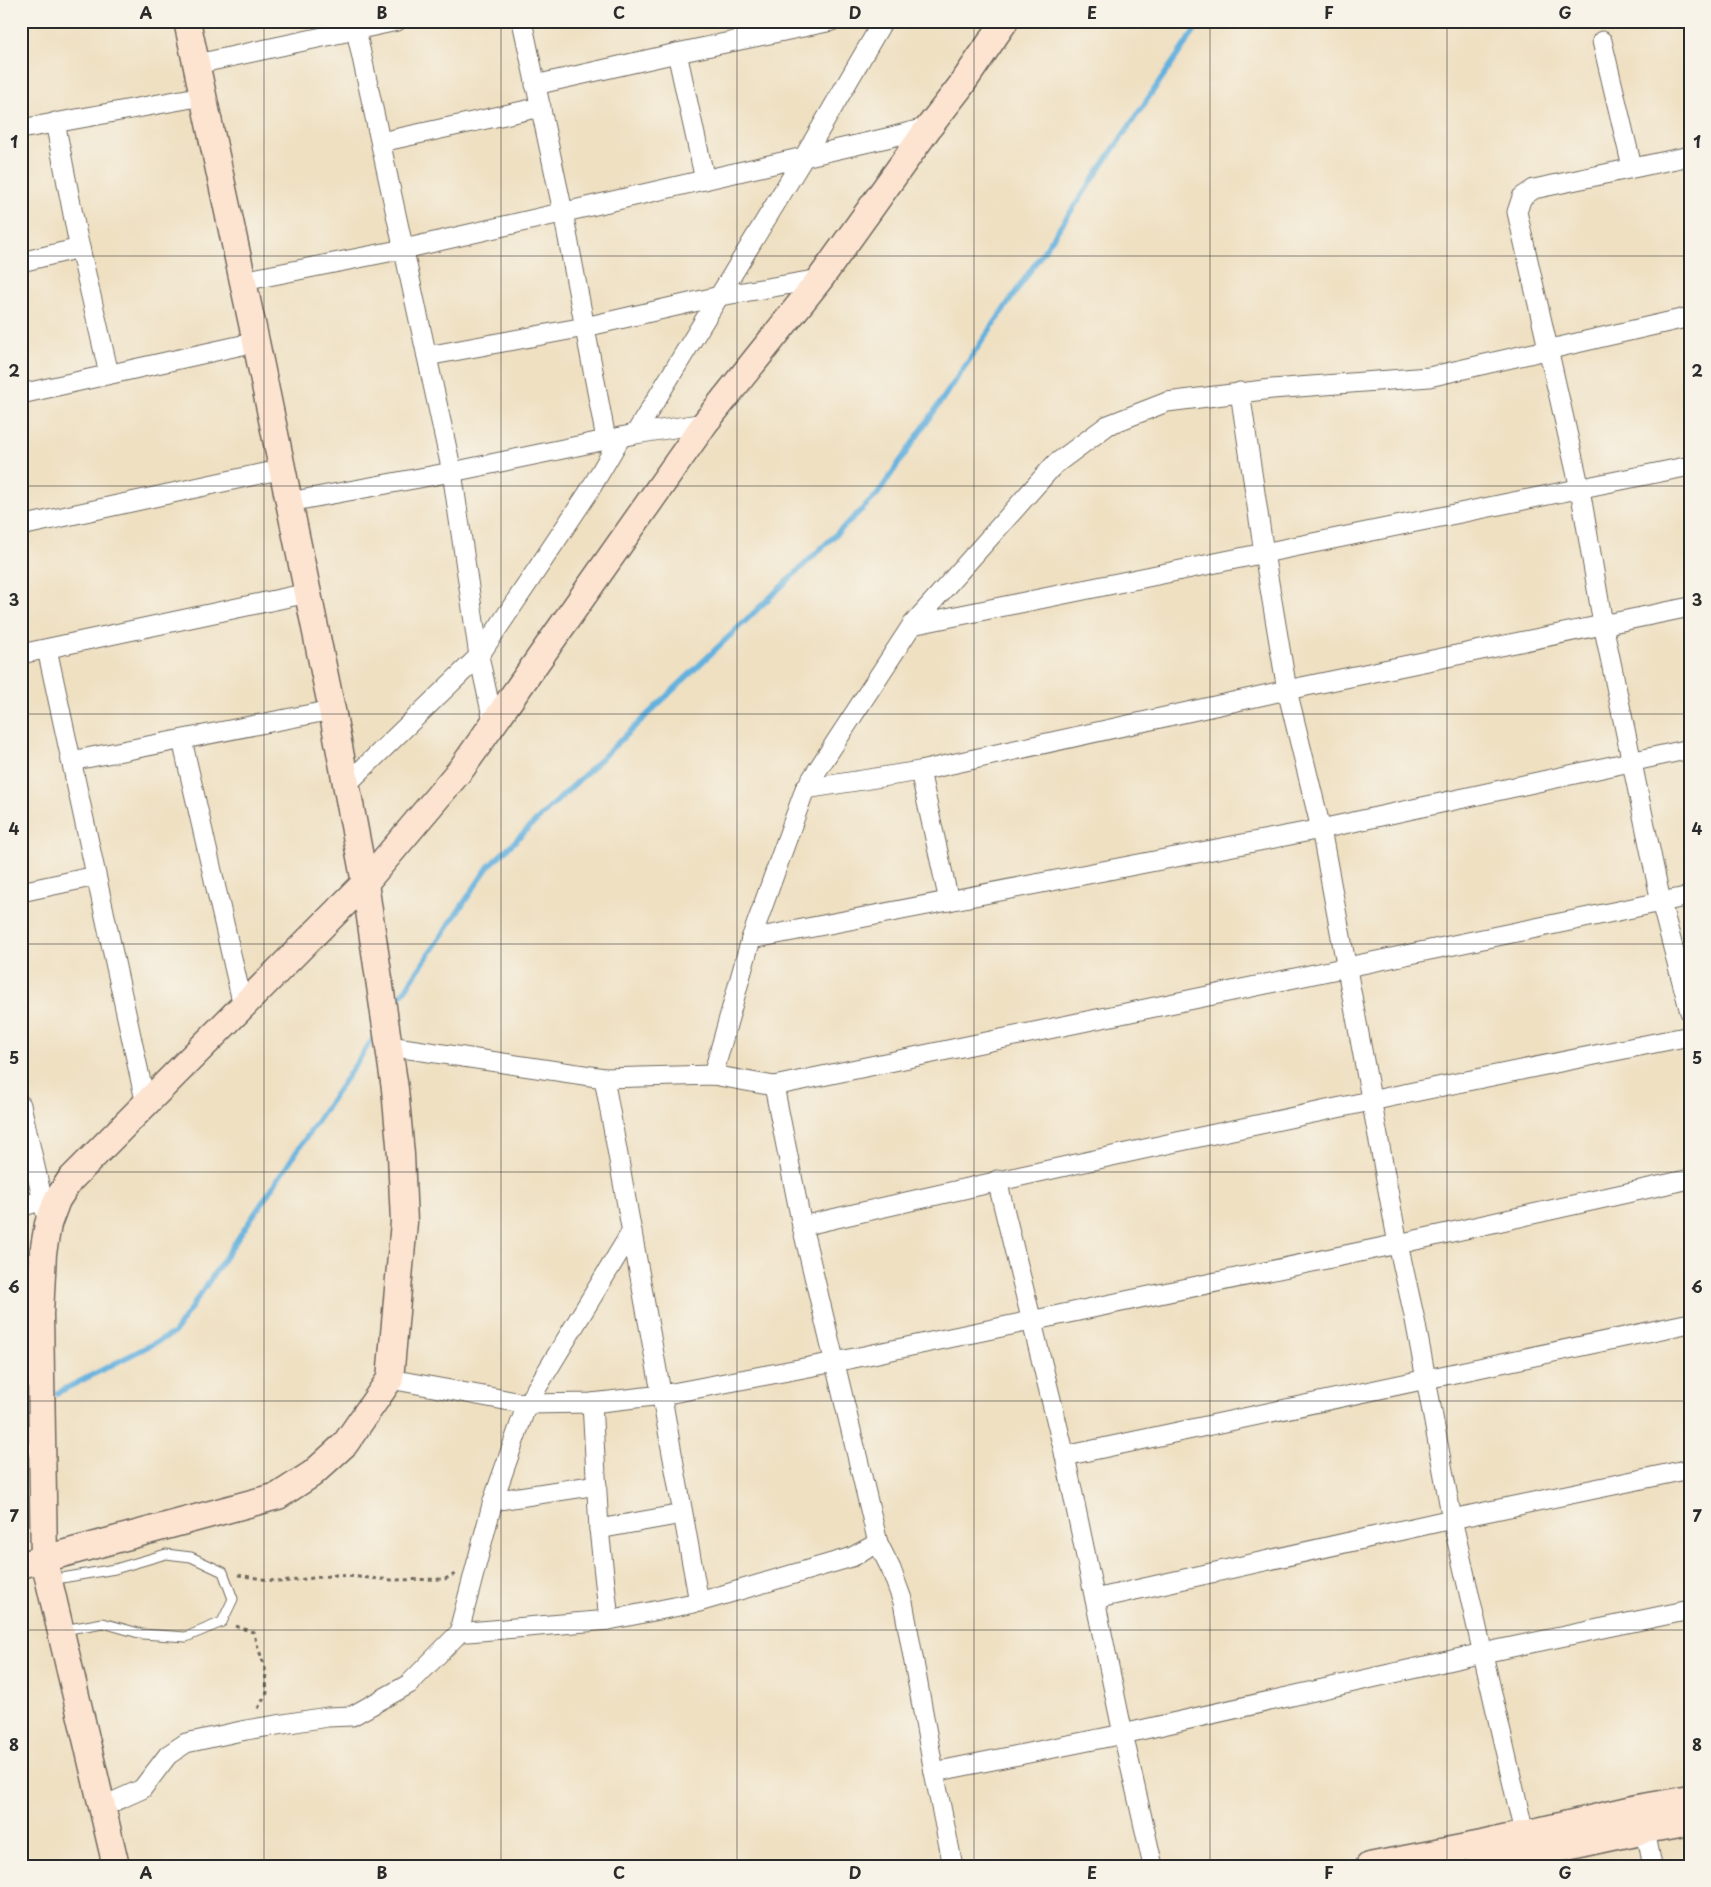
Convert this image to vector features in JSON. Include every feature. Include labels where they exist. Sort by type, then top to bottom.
[{"type":"street","points":[[38,1568],[278,1496],[312,1474],[345,1444],[390,1379],[404,1222],[396,1099],[365,884],[283,469],[187,21]]},
{"type":"street","points":[[197,64],[397,21]]},
{"type":"street","points":[[522,21],[563,212],[585,327],[621,437]]},
{"type":"street","points":[[536,85],[792,25],[832,21]]},
{"type":"street","points":[[346,785],[479,656],[588,493],[621,437],[720,296],[883,21]]},
{"type":"street","points":[[45,1212],[58,1200],[70,1180],[365,884],[462,768],[493,721],[705,423],[820,279],[928,127],[960,87],[1005,21]]},
{"type":"street","points":[[356,30],[452,472],[479,656],[493,721]]},
{"type":"street","points":[[1602,41],[1632,167]]},
{"type":"street","points":[[677,53],[705,180]]},
{"type":"street","points":[[21,129],[203,96]]},
{"type":"street","points":[[381,142],[541,107]]},
{"type":"street","points":[[55,122],[80,248],[109,374]]},
{"type":"street","points":[[243,281],[404,249],[891,138],[928,127]]},
{"type":"street","points":[[1690,156],[1534,189],[1522,197],[1517,212],[1580,489],[1603,624],[1661,902],[1690,1012]]},
{"type":"street","points":[[21,262],[80,248]]},
{"type":"street","points":[[427,356],[585,327],[720,296],[820,279]]},
{"type":"street","points":[[713,1075],[751,939],[805,789],[912,625],[1054,466],[1108,425],[1167,402],[1240,392],[1429,377],[1690,317]]},
{"type":"street","points":[[21,394],[256,342]]},
{"type":"street","points":[[1240,392],[1264,553],[1288,690],[1321,829],[1398,1244],[1415,1320],[1452,1519],[1524,1833]]},
{"type":"street","points":[[289,502],[452,472],[621,437],[705,423]]},
{"type":"street","points":[[912,625],[1690,466]]},
{"type":"street","points":[[21,526],[283,469]]},
{"type":"street","points":[[21,654],[308,592]]},
{"type":"street","points":[[805,789],[920,771],[1288,690],[1690,607]]},
{"type":"street","points":[[47,649],[146,1105]]},
{"type":"street","points":[[71,761],[332,710]]},
{"type":"street","points":[[182,740],[243,1006]]},
{"type":"street","points":[[751,939],[1321,829],[1690,749]]},
{"type":"street","points":[[920,771],[949,901]]},
{"type":"street","points":[[21,892],[96,876]]},
{"type":"street","points":[[389,1046],[604,1078],[713,1075],[774,1086],[1690,896]]},
{"type":"street","points":[[802,1226],[997,1180],[1372,1099],[1690,1036]]},
{"type":"street","points":[[604,1078],[699,1602]]},
{"type":"street","points":[[774,1086],[802,1226],[878,1543],[891,1569],[903,1602],[953,1866]]},
{"type":"street","points":[[21,1105],[45,1212],[40,1314],[38,1568],[61,1631],[116,1866]]},
{"type":"street","points":[[390,1379],[527,1404],[592,1403],[662,1395],[835,1362],[1032,1321],[1398,1244],[1690,1179]]},
{"type":"street","points":[[997,1180],[1065,1456],[1123,1734],[1153,1866]]},
{"type":"street","points":[[21,1207],[45,1212]]},
{"type":"street","points":[[463,1629],[462,1623],[493,1501],[527,1404],[632,1231]]},
{"type":"street","points":[[1065,1456],[1690,1323]]},
{"type":"street","points":[[592,1403],[599,1529],[609,1620]]},
{"type":"street","points":[[1095,1599],[1452,1519],[1690,1469]]},
{"type":"street","points":[[493,1501],[597,1485]]},
{"type":"street","points":[[599,1529],[682,1514]]},
{"type":"street","points":[[463,1629],[468,1632],[609,1620],[699,1602],[852,1557],[878,1543]]},
{"type":"street","points":[[934,1772],[1123,1734],[1483,1653],[1690,1610]]},
{"type":"street","points":[[102,1807],[142,1789],[168,1755],[186,1743],[246,1730],[327,1717],[352,1716],[409,1684],[463,1629]]},
{"type":"street","points":[[1369,1866],[1482,1844],[1638,1808],[1690,1799]]},
{"type":"street","points":[[1480,1866],[1690,1822]]},
{"type":"street","points":[[1645,1830],[1652,1866]]},
{"type":"lane","points":[[38,1568],[115,1569],[166,1554],[191,1557],[223,1572],[233,1599],[222,1622],[186,1637],[142,1634],[103,1623],[61,1631]]},
{"type":"path","points":[[223,1572],[281,1582],[336,1575],[392,1580],[445,1579],[478,1561]]},
{"type":"path","points":[[222,1622],[252,1632],[265,1668],[267,1693],[246,1730]]},
{"type":"waterway","points":[[392,1009],[488,867],[877,495],[1201,21]]},
{"type":"waterway","points":[[57,1393],[174,1333],[378,1031]]},
{"type":"waterway","points":[[21,1412],[25,1410]]}]
